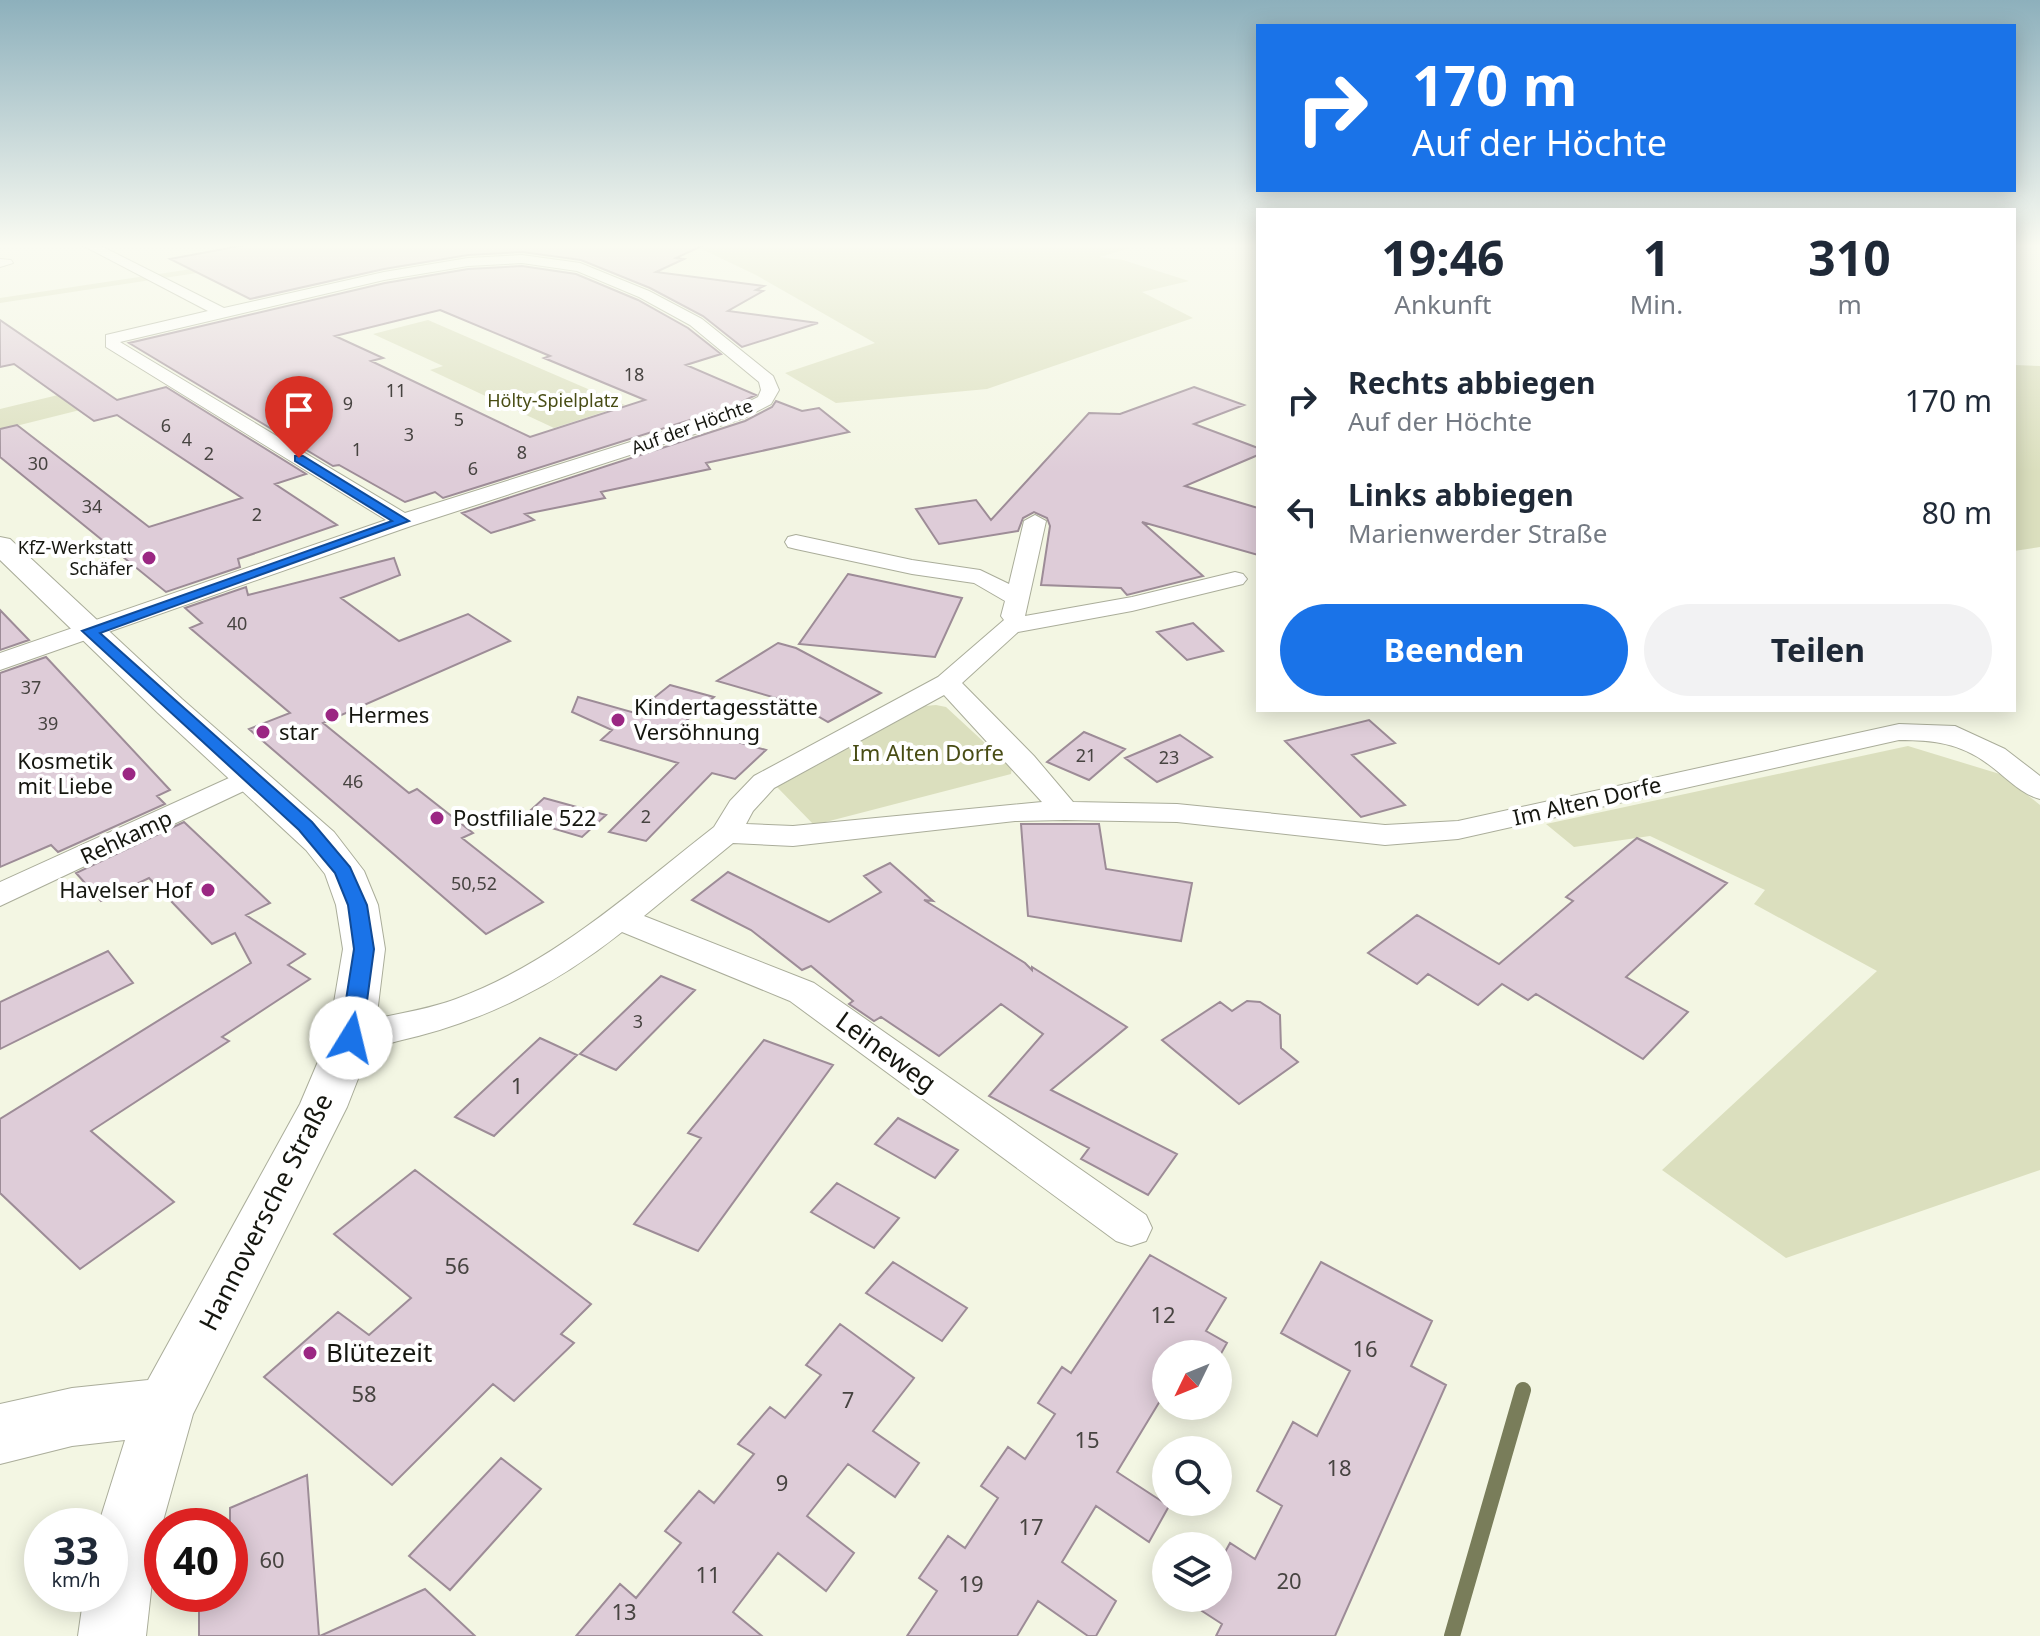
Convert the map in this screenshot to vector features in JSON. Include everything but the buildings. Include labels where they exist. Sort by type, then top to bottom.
[{"type":"street","points":[[186,320],[112,338],[112,344],[403,521]]},
{"type":"street","name":"Auf der Höchte","points":[[0,662],[403,521],[738,414],[765,400],[770,390],[767,380],[692,320]]},
{"type":"street","points":[[1010,626],[1035,521]]},
{"type":"street","points":[[796,542],[912,567],[980,577],[1017,598]]},
{"type":"street","name":"Hannoversche Straße","points":[[0,545],[320,841],[344,871],[357,905],[364,949],[351,1038],[323,1107],[165,1407],[124,1546],[112,1636]]},
{"type":"street","points":[[351,1038],[468,1009],[528,981],[618,918],[726,833],[740,807],[764,782],[947,683],[1010,626],[1132,604],[1235,579]]},
{"type":"street","points":[[947,683],[1024,762],[1065,811]]},
{"type":"street","name":"Im Alten Dorfe","points":[[726,833],[793,836],[1015,812],[1065,811],[1177,813],[1385,835],[1458,830],[1899,732],[1945,732],[1995,755],[2040,790]]},
{"type":"street","name":"Rehkamp","points":[[0,895],[251,777]]},
{"type":"street","name":"Leineweg","points":[[618,918],[802,992],[1131,1228]]},
{"type":"street","points":[[0,1434],[72,1417],[165,1407]]},
{"type":"green space","name":"Hölty-Spielplatz","points":[[429,320],[625,405],[554,428],[430,370],[443,366],[373,334]]},
{"type":"green space","points":[[835,320],[1186,320],[987,389],[836,403],[785,373],[875,343]]},
{"type":"green space","points":[[2016,365],[2040,366],[2040,547],[2016,551]]},
{"type":"green space","points":[[87,388],[108,403],[0,430],[0,409]]},
{"type":"green space","name":"Im Alten Dorfe","points":[[925,706],[946,707],[1012,768],[1011,774],[814,825],[777,787]]},
{"type":"green space","points":[[1908,746],[2003,775],[2040,805],[2040,1170],[1786,1258],[1662,1170],[1877,971],[1754,904],[1765,890],[1650,836],[1574,847],[1546,824]]},
{"type":"waterway","points":[[1452,1636],[1523,1390]]},
{"type":"place","name":"KfZ-Werkstatt Schäfer","points":[[149,558]]},
{"type":"place","name":"Hermes","points":[[332,715]]},
{"type":"place","name":"Kindertagesstätte Versöhnung","points":[[618,720]]},
{"type":"place","name":"star","points":[[263,732]]},
{"type":"place","name":"Kosmetik mit Liebe","points":[[129,774]]},
{"type":"place","name":"Postfiliale 522","points":[[437,818]]},
{"type":"place","name":"Havelser Hof","points":[[208,890]]},
{"type":"place","name":"Blütezeit","points":[[310,1353]]},
{"type":"route","points":[[299,458],[403,521],[90,631],[306,826],[344,871],[357,905],[364,949],[351,1038]]}]
